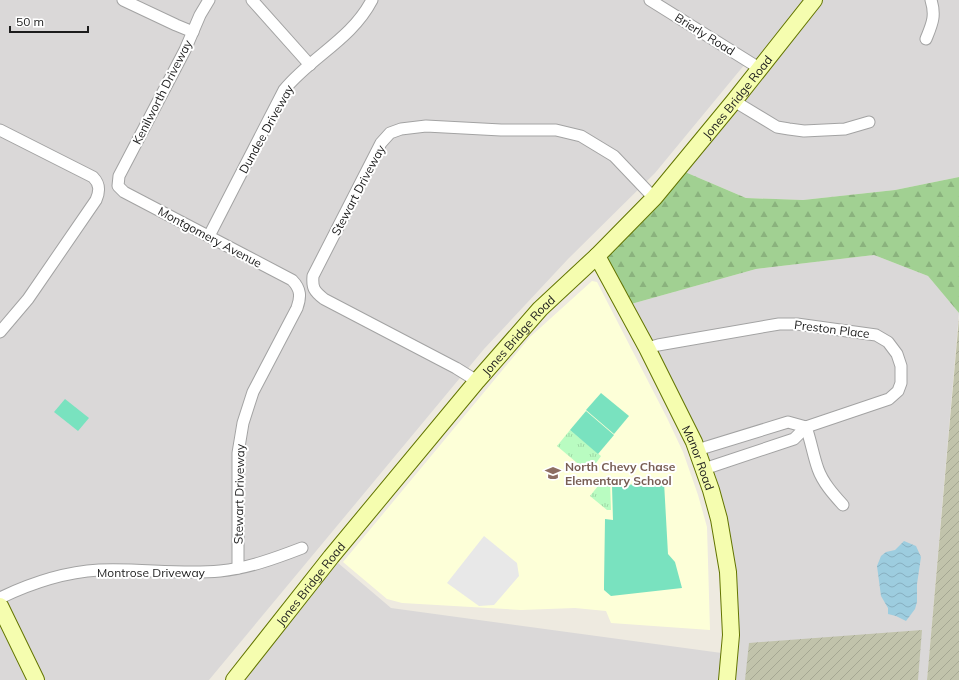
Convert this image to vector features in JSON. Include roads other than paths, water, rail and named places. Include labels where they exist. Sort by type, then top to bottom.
[{"type":"main road","name":"Jones Bridge Road","points":[[234,680],[331,557],[477,381],[540,309],[597,256],[654,198],[734,101],[814,0]]},
{"type":"main road","name":"Manor Road","points":[[597,256],[647,348],[697,450],[711,490],[719,519],[728,572],[731,635],[727,680]]},
{"type":"main road","points":[[0,606],[36,680]]},
{"type":"street","points":[[123,0],[193,32]]},
{"type":"street","name":"Kenilworth Driveway","points":[[118,186],[119,176],[186,50],[200,15],[209,0]]},
{"type":"street","points":[[252,0],[310,65]]},
{"type":"street","name":"Dundee Driveway","points":[[209,236],[284,90],[295,77],[347,34],[366,13],[372,0]]},
{"type":"street","name":"Brierly Road","points":[[650,0],[759,68]]},
{"type":"street","points":[[926,39],[933,19],[931,0]]},
{"type":"street","points":[[734,101],[777,127],[789,130],[804,131],[846,129],[869,122]]},
{"type":"street","name":"Stewart Driveway","points":[[477,381],[449,364],[324,299],[316,293],[313,285],[313,276],[382,143],[390,133],[401,129],[426,126],[501,130],[556,130],[581,136],[614,156],[654,198]]},
{"type":"street","points":[[0,130],[93,177],[97,181],[99,187],[96,200],[28,299],[0,332]]},
{"type":"street","name":"Montgomery Avenue","points":[[118,186],[124,192],[292,280],[300,290]]},
{"type":"street","name":"Stewart Driveway","points":[[238,568],[238,453],[242,423],[253,392],[297,308],[300,298],[300,290]]},
{"type":"street","name":"Preston Place","points":[[647,348],[779,324],[796,324],[876,335],[888,342],[897,354],[901,366],[901,383],[898,391],[889,398],[806,427],[794,439],[704,469]]},
{"type":"street","points":[[697,450],[788,422],[806,427],[818,470],[830,491],[843,505]]},
{"type":"street","name":"Montrose Driveway","points":[[0,598],[32,584],[68,575],[120,570],[196,573],[238,568],[259,563],[302,548]]},
{"type":"water","points":[[904,541],[916,546],[921,557],[917,584],[917,602],[915,609],[906,621],[888,614],[888,608],[881,596],[877,566],[881,556],[886,552],[895,550]]},
{"type":"place","name":"North Chevy Chase Elementary School","points":[[553,473]]}]
